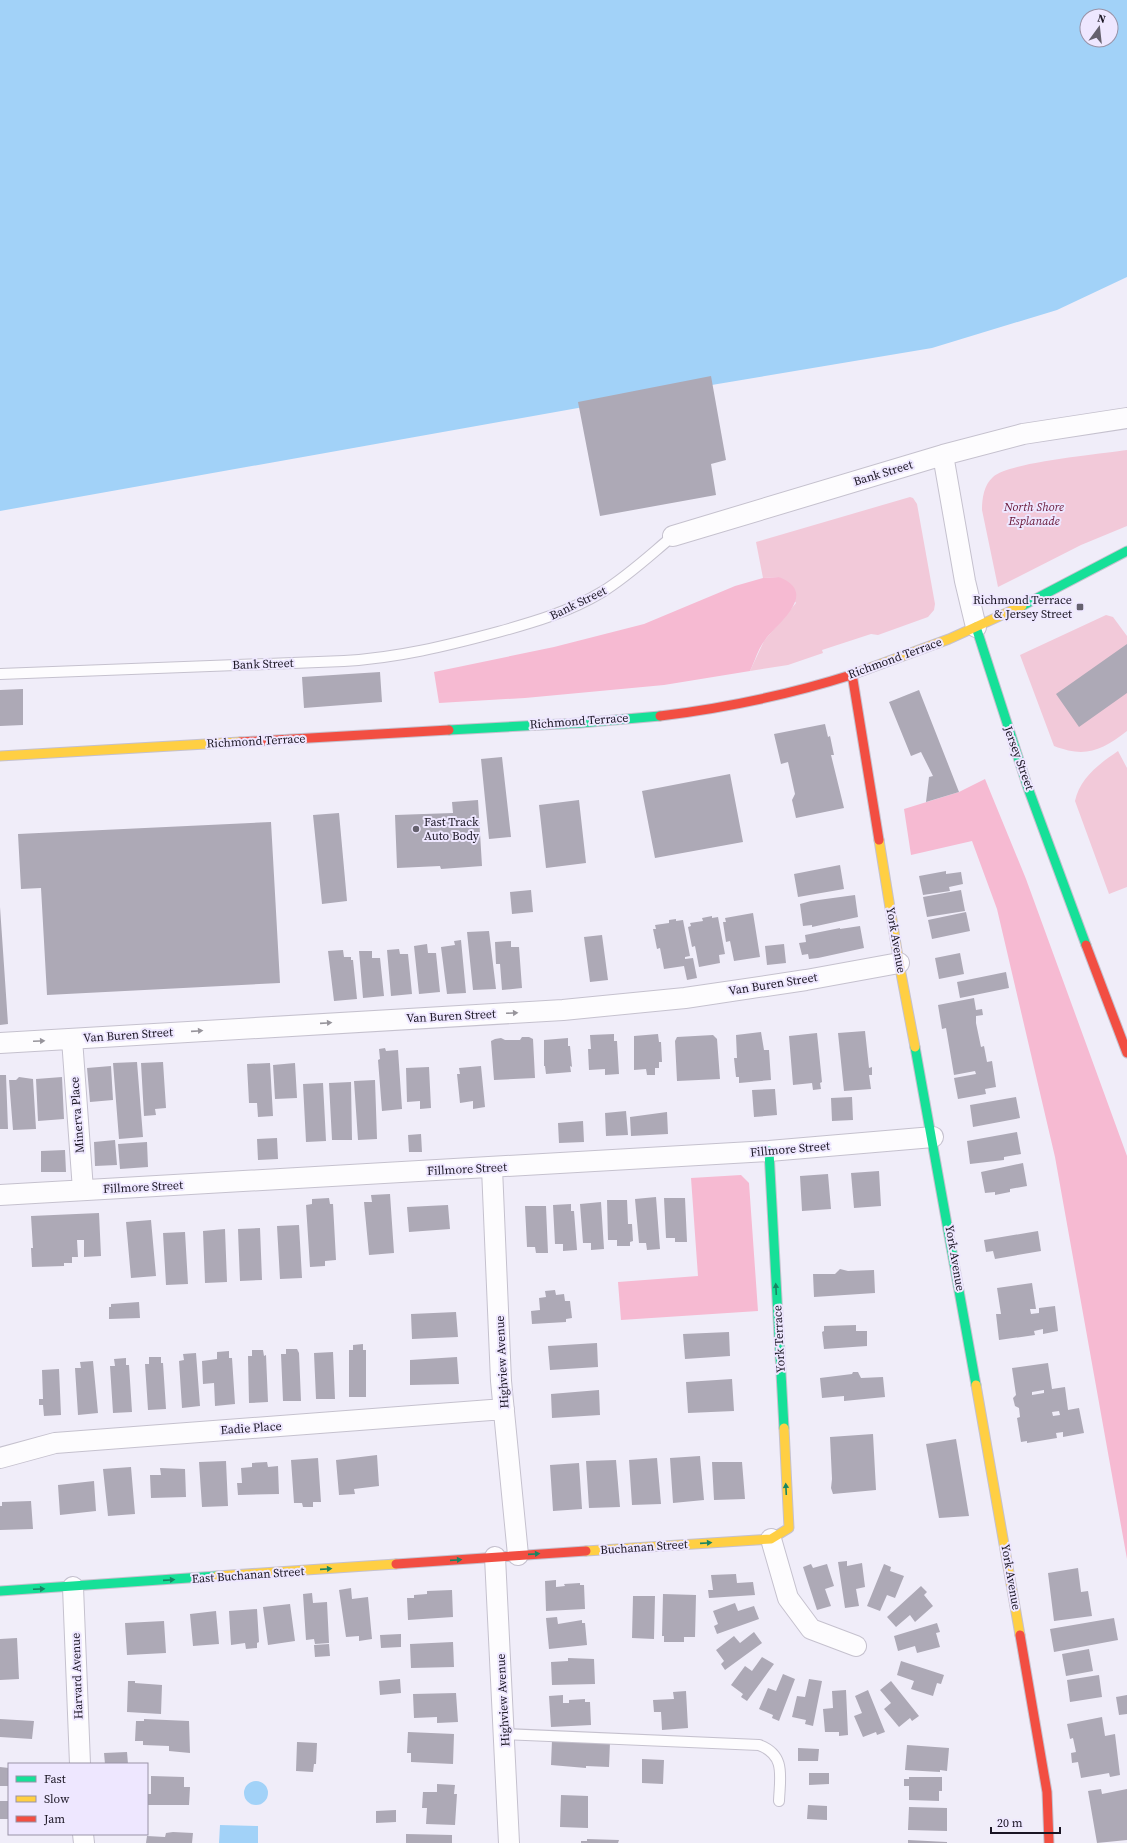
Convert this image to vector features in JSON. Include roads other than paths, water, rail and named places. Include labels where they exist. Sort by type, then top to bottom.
[{"type":"street","name":"Bank Street","points":[[673,536],[942,455],[1023,434],[1127,418]]},
{"type":"street","name":"Jersey Street","points":[[942,455],[965,581],[991,680],[1080,930],[1127,1053]]},
{"type":"street","name":"Richmond Terrace","points":[[0,756],[629,718],[752,702],[852,674],[976,627],[1004,614],[1086,569],[1127,551]]},
{"type":"street","name":"York Avenue","points":[[852,674],[899,963],[933,1137],[1047,1792],[1049,1843]]},
{"type":"street","name":"Van Buren Street","points":[[0,1043],[563,1010],[685,998],[806,980],[899,963]]},
{"type":"street","name":"Minerva Place","points":[[72,1039],[83,1190]]},
{"type":"street","name":"Fillmore Street","points":[[0,1195],[769,1151],[933,1137]]},
{"type":"street","name":"York Terrace","points":[[769,1151],[788,1528]]},
{"type":"street","name":"Highview Avenue","points":[[492,1168],[504,1409],[518,1555]]},
{"type":"street","name":"Eadie Place","points":[[0,1458],[55,1443],[504,1409]]},
{"type":"street","name":"Buchanan Street","points":[[495,1557],[771,1539],[788,1528]]},
{"type":"street","points":[[771,1539],[788,1598],[811,1629],[856,1646]]},
{"type":"street","name":"Highview Avenue","points":[[495,1557],[505,1734],[509,1843]]},
{"type":"street","name":"East Buchanan Street","points":[[0,1591],[495,1557]]},
{"type":"street","name":"Harvard Avenue","points":[[73,1587],[80,1763]]},
{"type":"lane","name":"Bank Street","points":[[0,674],[344,661],[376,659],[442,647],[554,616],[575,606],[601,593],[622,579],[673,536]]},
{"type":"lane","points":[[505,1734],[758,1745],[770,1749],[776,1756],[780,1772],[779,1801]]},
{"type":"water","points":[[0,0],[1127,0],[1127,277],[1057,310],[932,348],[634,398],[0,511]]},
{"type":"water","points":[[256,1781],[265,1784],[268,1793],[265,1802],[256,1805],[247,1802],[244,1793],[247,1784]]},
{"type":"water","points":[[220,1825],[258,1826],[258,1843],[219,1843]]},
{"type":"place","name":"Richmond Terrace & Jersey Street","points":[[1080,607]]},
{"type":"place","name":"Fast Track Auto Body","points":[[416,829]]},
{"type":"park label","name":"North Shore Esplanade","points":[[1034,514]]}]
